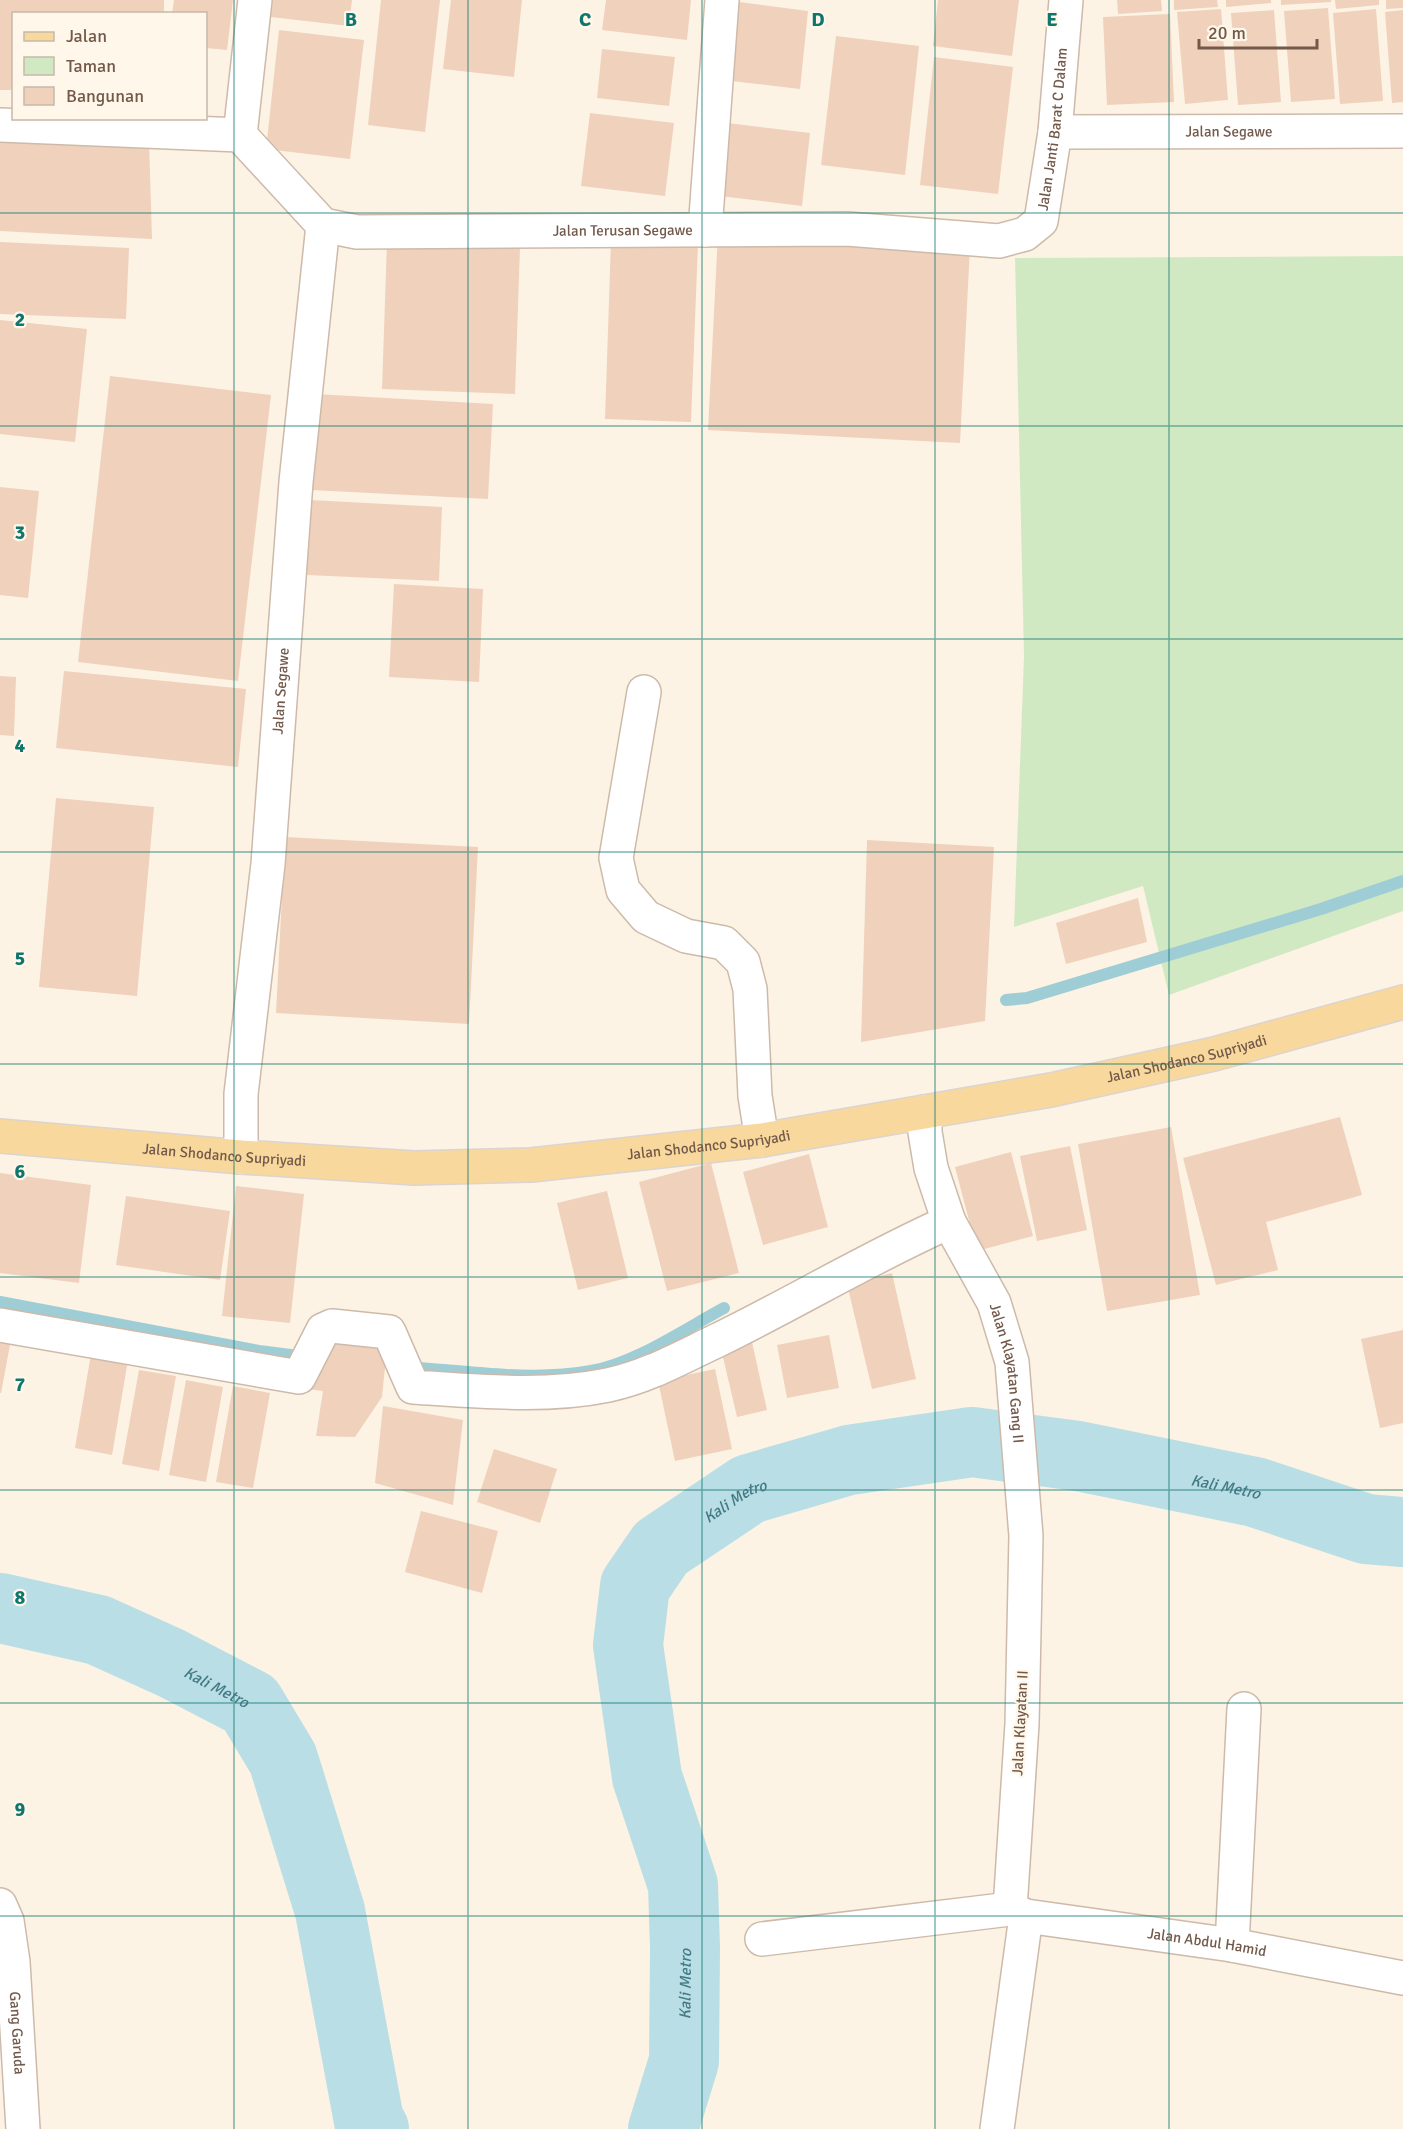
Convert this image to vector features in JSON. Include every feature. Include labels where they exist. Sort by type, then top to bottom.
[{"type":"main road","name":"Jalan Shodanco Supriyadi","points":[[0,1136],[241,1157],[414,1168],[469,1169],[531,1165],[762,1140],[1052,1090],[1202,1056],[1403,1002]]},
{"type":"street","points":[[240,135],[255,0]]},
{"type":"street","points":[[705,230],[722,0]]},
{"type":"street","name":"Jalan Janti Barat C Dalam","points":[[1041,221],[1055,132],[1066,0]]},
{"type":"street","points":[[0,125],[240,135],[322,225]]},
{"type":"street","name":"Jalan Segawe","points":[[1055,132],[1403,131]]},
{"type":"street","name":"Jalan Terusan Segawe","points":[[322,225],[357,231],[847,229],[999,241],[1024,234],[1041,221]]},
{"type":"street","name":"Jalan Segawe","points":[[241,1157],[241,1094],[268,864],[296,482],[322,225]]},
{"type":"street","points":[[644,692],[616,858],[623,890],[646,917],[686,936],[724,943],[743,962],[750,988],[755,1095],[762,1140]]},
{"type":"street","points":[[0,1325],[299,1377],[323,1330],[333,1326],[389,1332],[413,1387],[544,1392],[607,1385],[641,1376],[764,1318],[882,1252],[949,1222],[931,1168],[925,1132],[925,1112]]},
{"type":"street","name":"Jalan Klayatan Gang II","points":[[949,1222],[994,1303],[1012,1362],[1026,1536]]},
{"type":"street","name":"Jalan Klayatan II","points":[[998,2129],[1018,1912],[1026,1536]]},
{"type":"street","points":[[1232,1946],[1244,1709]]},
{"type":"street","name":"Gang Garuda","points":[[0,1905],[7,1921],[13,1962],[23,2129]]},
{"type":"street","name":"Jalan Abdul Hamid","points":[[762,1939],[1018,1912],[1232,1946],[1403,1978]]},
{"type":"green space","points":[[1403,256],[1403,911],[1169,995],[1143,886],[1014,927],[1024,656],[1015,258]]},
{"type":"building","points":[[0,0],[164,0],[164,12],[12,12],[12,90],[0,90]]},
{"type":"building","points":[[174,0],[233,0],[227,50],[207,48],[207,12],[172,12]]},
{"type":"building","points":[[273,0],[352,0],[349,26],[271,17]]},
{"type":"building","points":[[381,0],[440,0],[425,132],[368,125]]},
{"type":"building","points":[[451,0],[522,0],[514,77],[443,69]]},
{"type":"building","points":[[606,0],[691,0],[687,40],[602,30]]},
{"type":"building","points":[[938,0],[1019,0],[1012,56],[933,46]]},
{"type":"building","points":[[1117,0],[1161,0],[1162,11],[1118,14]]},
{"type":"building","points":[[1174,0],[1217,0],[1218,7],[1174,10]]},
{"type":"building","points":[[1226,0],[1271,0],[1271,3],[1226,7]]},
{"type":"building","points":[[1281,0],[1331,0],[1331,2],[1281,5]]},
{"type":"building","points":[[1335,0],[1379,0],[1379,5],[1336,9]]},
{"type":"building","points":[[1386,0],[1403,0],[1403,8],[1386,9]]},
{"type":"building","points":[[732,1],[808,11],[800,89],[723,80]]},
{"type":"building","points":[[1328,8],[1335,99],[1291,102],[1284,11]]},
{"type":"building","points":[[1221,9],[1228,100],[1185,104],[1177,12]]},
{"type":"building","points":[[1376,9],[1383,101],[1340,104],[1333,13]]},
{"type":"building","points":[[1274,10],[1281,102],[1238,105],[1231,13]]},
{"type":"building","points":[[1403,10],[1403,102],[1392,103],[1385,12]]},
{"type":"building","points":[[1170,14],[1174,102],[1107,105],[1103,17]]},
{"type":"building","points":[[279,30],[364,40],[350,159],[266,149]]},
{"type":"building","points":[[836,36],[919,46],[905,175],[821,165]]},
{"type":"building","points":[[602,49],[675,57],[669,106],[597,98]]},
{"type":"building","points":[[934,57],[1013,67],[998,194],[920,185]]},
{"type":"building","points":[[590,113],[674,123],[665,196],[581,186]]},
{"type":"building","points":[[728,123],[810,133],[802,206],[720,196]]},
{"type":"building","points":[[0,133],[149,142],[152,239],[0,231]]},
{"type":"building","points":[[718,234],[970,247],[960,443],[708,430]]},
{"type":"building","points":[[611,241],[698,244],[691,422],[605,419]]},
{"type":"building","points":[[0,242],[129,248],[126,319],[0,314]]},
{"type":"building","points":[[387,242],[520,247],[515,394],[382,389]]},
{"type":"building","points":[[0,320],[87,329],[75,442],[0,434]]},
{"type":"building","points":[[110,376],[271,395],[238,681],[78,662]]},
{"type":"building","points":[[315,394],[493,404],[488,499],[311,490]]},
{"type":"building","points":[[0,487],[39,491],[28,598],[0,595]]},
{"type":"building","points":[[310,500],[442,507],[439,581],[307,575]]},
{"type":"building","points":[[394,584],[483,589],[479,682],[389,677]]},
{"type":"building","points":[[64,671],[246,689],[238,767],[56,748]]},
{"type":"building","points":[[0,676],[16,677],[14,736],[0,735]]},
{"type":"building","points":[[56,798],[154,807],[137,996],[39,987]]},
{"type":"building","points":[[285,837],[478,847],[469,1024],[276,1013]]},
{"type":"building","points":[[867,840],[994,847],[985,1021],[861,1042]]},
{"type":"building","points":[[1138,898],[1147,942],[1066,964],[1056,923]]},
{"type":"building","points":[[1340,1117],[1362,1195],[1266,1222],[1278,1270],[1216,1285],[1183,1158]]},
{"type":"building","points":[[1171,1127],[1200,1295],[1107,1311],[1078,1144]]},
{"type":"building","points":[[1070,1146],[1087,1230],[1037,1241],[1020,1156]]},
{"type":"building","points":[[1011,1152],[1033,1236],[977,1251],[955,1167]]},
{"type":"building","points":[[809,1154],[828,1227],[763,1245],[743,1172]]},
{"type":"building","points":[[711,1163],[739,1273],[667,1291],[639,1182]]},
{"type":"building","points":[[0,1173],[91,1185],[79,1283],[0,1273]]},
{"type":"building","points":[[236,1186],[304,1194],[290,1323],[222,1316]]},
{"type":"building","points":[[607,1191],[628,1278],[578,1290],[557,1203]]},
{"type":"building","points":[[126,1196],[230,1211],[220,1280],[116,1265]]},
{"type":"building","points":[[892,1273],[916,1379],[872,1389],[847,1284]]},
{"type":"building","points":[[1403,1330],[1403,1423],[1380,1428],[1361,1339]]},
{"type":"building","points":[[0,1332],[12,1334],[1,1393],[0,1393]]},
{"type":"building","points":[[312,1332],[388,1338],[382,1397],[355,1437],[316,1436],[323,1391],[307,1389]]},
{"type":"building","points":[[750,1333],[767,1410],[737,1417],[719,1340]]},
{"type":"building","points":[[829,1335],[839,1388],[787,1398],[777,1345]]},
{"type":"building","points":[[91,1354],[128,1360],[112,1455],[75,1448]]},
{"type":"building","points":[[715,1369],[732,1449],[675,1461],[658,1381]]},
{"type":"building","points":[[139,1370],[176,1376],[159,1471],[122,1464]]},
{"type":"building","points":[[186,1380],[223,1387],[206,1482],[169,1475]]},
{"type":"building","points":[[233,1386],[270,1393],[253,1488],[216,1482]]},
{"type":"building","points":[[383,1406],[463,1420],[453,1505],[375,1483]]},
{"type":"building","points":[[494,1449],[557,1469],[540,1523],[477,1502]]},
{"type":"building","points":[[421,1511],[498,1531],[482,1593],[405,1572]]},
{"type":"waterway","points":[[1006,1000],[1027,998],[1321,909],[1403,881]]},
{"type":"waterway","points":[[0,1302],[259,1351],[306,1357]]},
{"type":"waterway","points":[[407,1367],[522,1376],[591,1371],[642,1354],[724,1308]]},
{"type":"waterway","name":"Kali Metro","points":[[663,2129],[684,2061],[683,1885],[647,1777],[628,1645],[635,1586],[661,1548],[749,1489],[849,1460],[972,1442],[1078,1456],[1255,1492],[1366,1529],[1403,1532]]},
{"type":"waterway","name":"Kali Metro","points":[[0,1608],[98,1630],[171,1663],[250,1704],[283,1759],[330,1911],[369,2121],[374,2129]]}]
